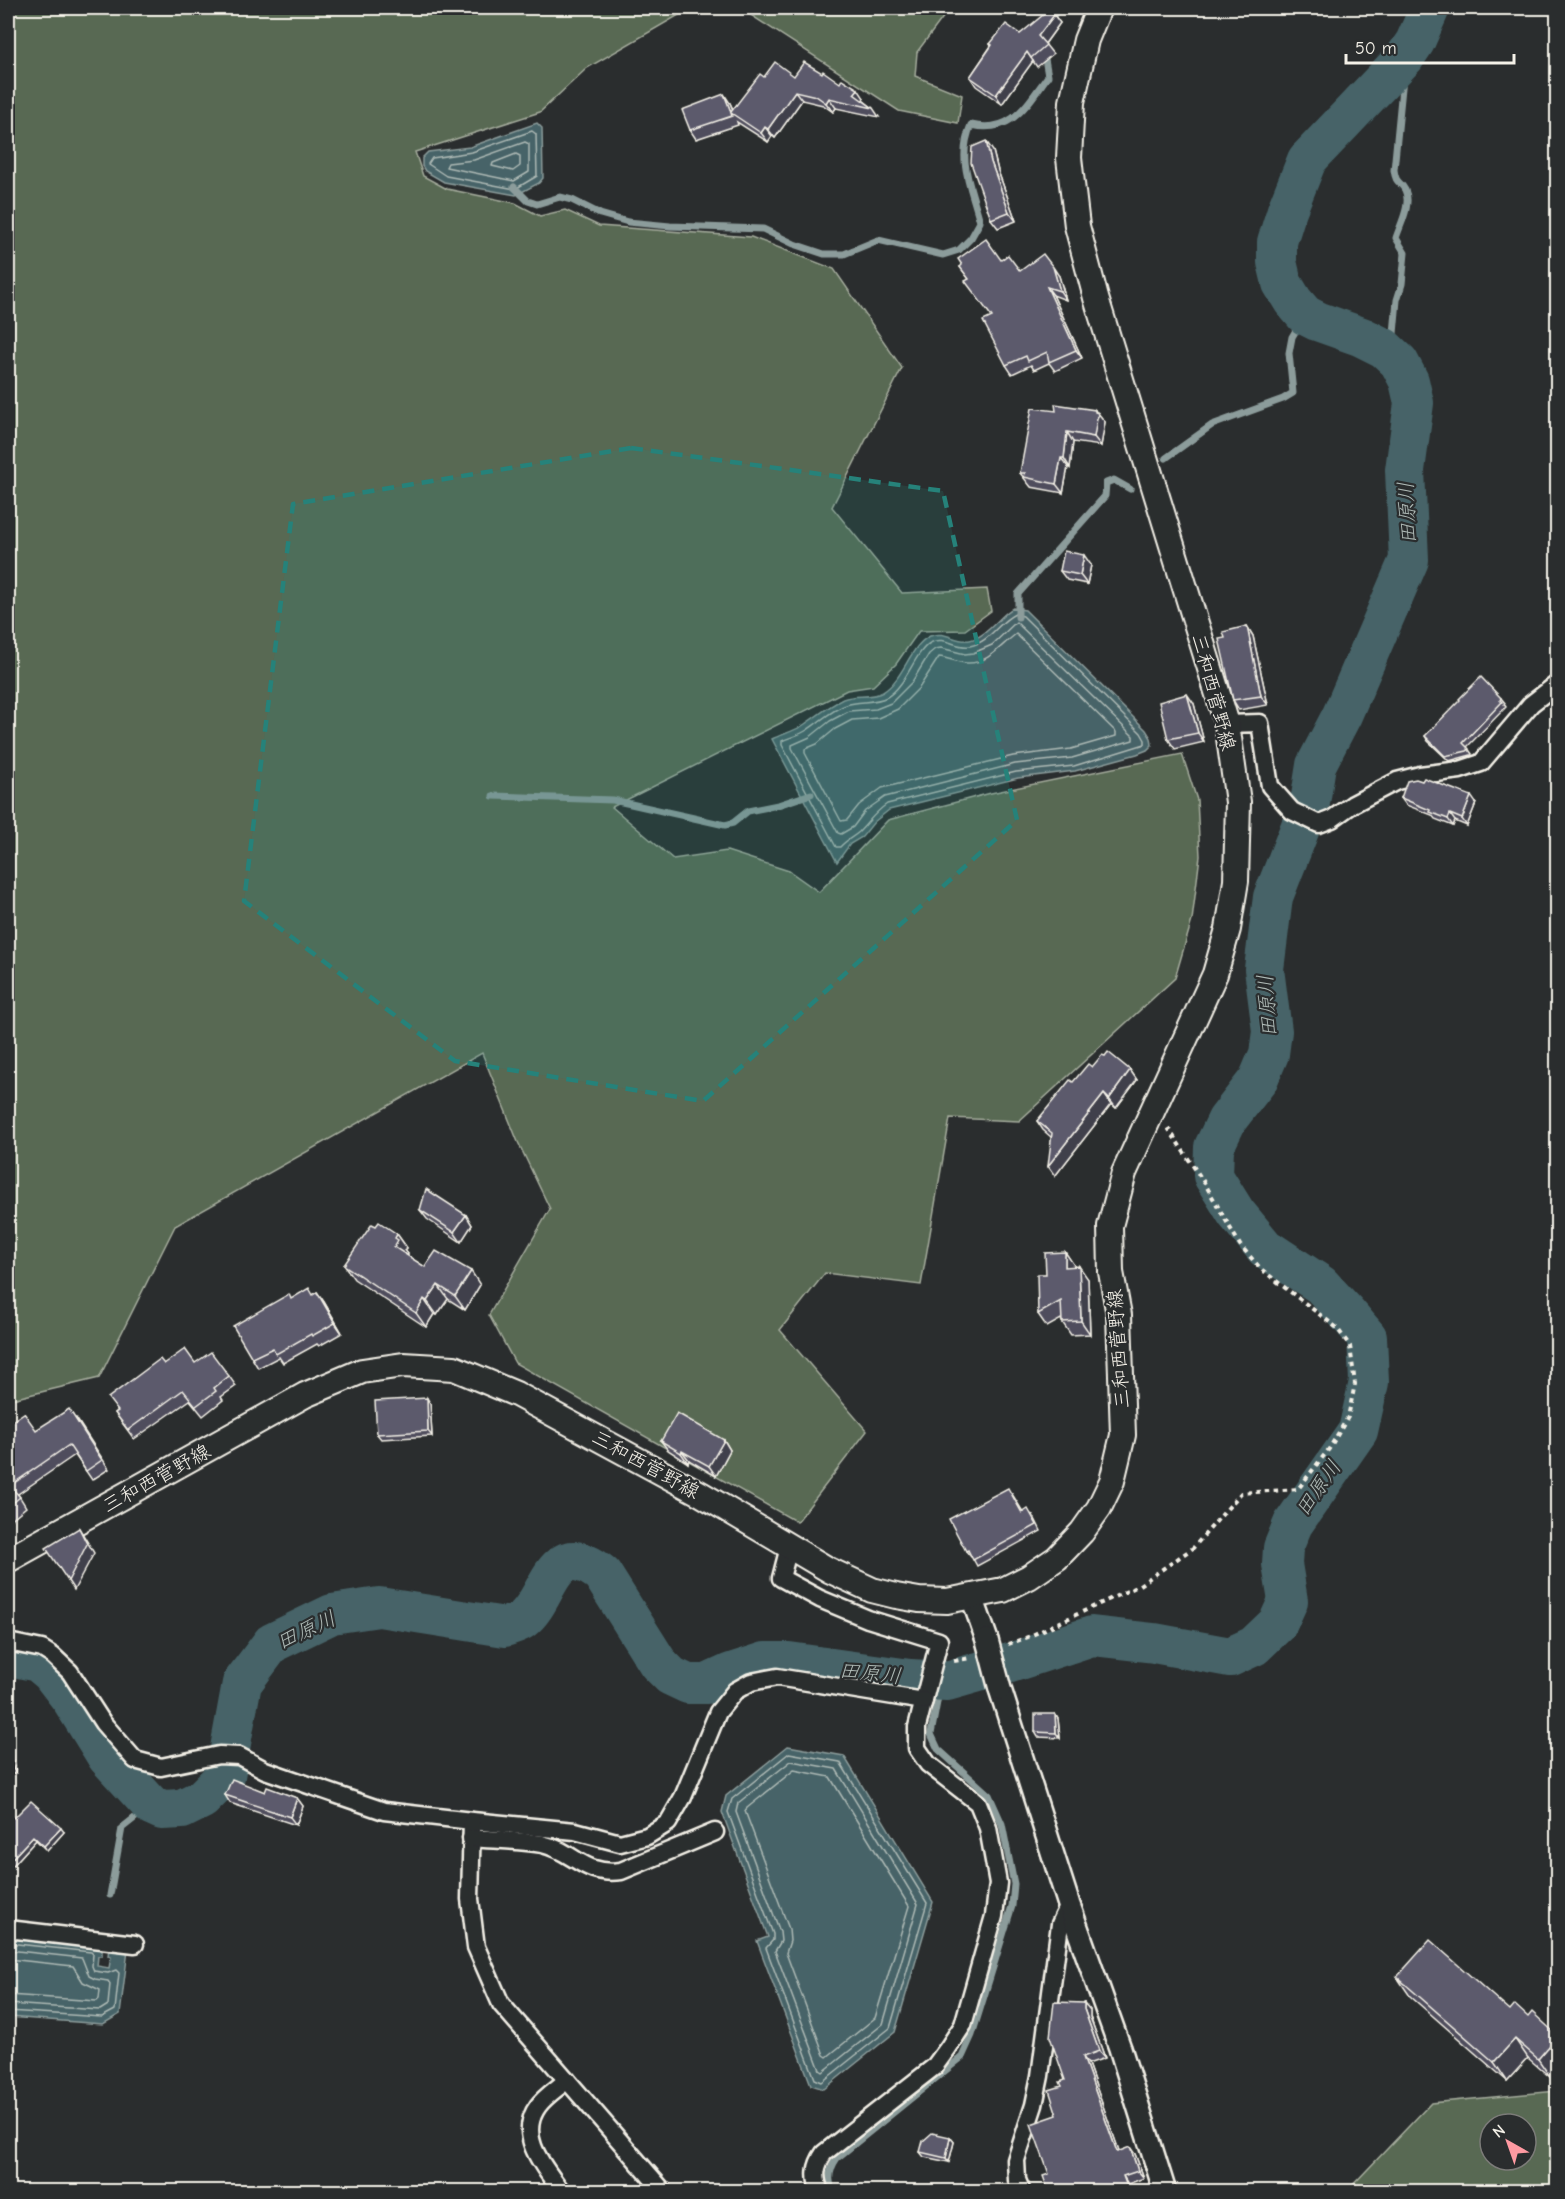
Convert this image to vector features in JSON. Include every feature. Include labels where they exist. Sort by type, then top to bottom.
[{"type":"main road","name":"三和西菅野線","points":[[8,1560],[305,1395],[362,1371],[403,1365],[454,1368],[516,1394],[701,1494],[849,1580],[880,1592],[919,1600],[947,1601],[1003,1590],[1029,1577],[1057,1558],[1082,1532],[1112,1482],[1123,1435],[1119,1315],[1111,1272],[1110,1226],[1124,1173],[1215,974],[1228,929],[1236,881],[1238,802],[1227,724],[1096,298],[1077,226],[1069,158],[1072,102],[1086,40],[1099,8]]},
{"type":"street","points":[[1227,724],[1260,723],[1270,786],[1292,812],[1318,824],[1332,819],[1353,804],[1397,781],[1420,775],[1460,770],[1481,763],[1531,704],[1557,683]]},
{"type":"street","points":[[789,1547],[781,1578],[820,1599],[868,1619],[939,1641],[917,1726],[917,1748],[928,1764],[978,1803],[988,1828],[998,1883],[994,1916],[963,2025],[934,2067],[824,2152],[816,2169],[820,2192]]},
{"type":"street","points":[[972,1597],[1069,1905],[1120,2048],[1165,2192]]},
{"type":"street","points":[[8,1642],[42,1649],[53,1656],[70,1672],[103,1723],[135,1760],[161,1767],[219,1755],[239,1756],[265,1770],[384,1811],[543,1844],[557,1849],[588,1868],[605,1873],[621,1871],[715,1832]]},
{"type":"street","points":[[471,1830],[575,1831],[620,1843],[647,1836],[668,1823],[683,1797],[718,1712],[735,1690],[751,1682],[777,1677],[925,1698]]},
{"type":"street","points":[[471,1830],[470,1899],[476,1947],[501,2004],[664,2192]]},
{"type":"street","points":[[1022,2192],[1017,2180],[1016,2160],[1034,2105],[1040,2076],[1060,1924],[1069,1905]]},
{"type":"street","points":[[8,1929],[135,1944]]},
{"type":"street","points":[[562,2192],[540,2162],[531,2142],[530,2124],[538,2106],[567,2080]]},
{"type":"path","points":[[931,1669],[987,1648],[1028,1637],[1138,1586],[1193,1548],[1241,1493],[1298,1489],[1329,1449],[1348,1417],[1355,1384],[1350,1346],[1337,1328],[1261,1269],[1240,1245],[1205,1184],[1161,1118],[1150,1114]]},
{"type":"highlighted area","points":[[631,448],[943,491],[1017,820],[703,1101],[455,1061],[244,901],[293,504]]},
{"type":"green space","points":[[8,8],[691,8],[587,68],[540,112],[415,152],[423,176],[447,189],[515,203],[540,216],[565,210],[599,226],[751,237],[834,269],[902,368],[832,507],[902,593],[987,589],[991,611],[965,630],[919,631],[896,664],[873,686],[847,690],[612,807],[673,859],[727,851],[789,871],[819,892],[888,820],[991,793],[1182,754],[1197,800],[1200,856],[1192,920],[1175,978],[1019,1121],[950,1118],[921,1285],[825,1273],[780,1330],[867,1431],[797,1522],[515,1363],[489,1315],[550,1209],[518,1142],[482,1053],[175,1226],[99,1378],[8,1400]]},
{"type":"green space","points":[[740,8],[950,8],[917,52],[915,76],[962,95],[958,123],[899,111]]},
{"type":"green space","points":[[1557,2091],[1557,2191],[1347,2191],[1431,2103]]},
{"type":"water","points":[[537,123],[542,128],[543,178],[539,183],[516,195],[444,182],[425,171],[422,166],[422,158],[428,152],[470,147]]},
{"type":"water","points":[[1013,608],[1025,610],[1146,730],[1152,745],[1137,754],[1075,771],[1018,778],[889,810],[874,822],[862,837],[850,844],[837,862],[772,739],[793,731],[843,699],[883,692],[896,679],[917,647],[930,636],[941,635],[960,640],[976,638]]},
{"type":"water","points":[[788,1746],[844,1756],[933,1902],[895,2032],[824,2089],[811,2085],[757,1941],[768,1937],[722,1812],[726,1796]]},
{"type":"water","points":[[8,1937],[102,1947],[102,1956],[98,1956],[97,1966],[109,1968],[111,1957],[108,1956],[109,1948],[128,1950],[120,2014],[103,2024],[8,2017]]},
{"type":"building","points":[[1049,10],[1054,15],[1038,36],[1046,45],[1031,58],[1027,52],[996,95],[970,77],[992,45],[990,44],[1006,24],[1020,34]]},
{"type":"building","points":[[775,62],[794,76],[804,62],[840,83],[842,79],[858,89],[854,94],[873,108],[829,98],[826,103],[816,96],[795,91],[768,129],[765,127],[761,133],[731,113],[732,116],[690,130],[682,110],[724,94],[731,112],[760,74],[764,77]]},
{"type":"building","points":[[986,141],[1009,212],[991,219],[971,163],[972,147]]},
{"type":"building","points":[[986,239],[1001,260],[1008,255],[1020,271],[1043,254],[1053,267],[1060,291],[1047,287],[1076,350],[1049,362],[1047,352],[1028,361],[1026,356],[1006,365],[983,321],[992,317],[965,281],[969,279],[960,267],[962,265],[958,259]]},
{"type":"building","points":[[1055,404],[1095,410],[1098,413],[1094,437],[1067,432],[1064,458],[1061,458],[1056,484],[1024,477],[1025,473],[1020,473],[1032,408],[1056,411]]},
{"type":"building","points":[[1064,551],[1084,555],[1080,575],[1060,571]]},
{"type":"building","points":[[1247,626],[1261,696],[1233,700],[1219,639],[1225,638],[1223,632]]},
{"type":"building","points":[[1481,677],[1501,698],[1502,702],[1463,743],[1469,749],[1467,751],[1445,756],[1425,736]]},
{"type":"building","points":[[1187,694],[1198,733],[1168,739],[1159,702]]},
{"type":"building","points":[[1424,778],[1471,796],[1462,819],[1450,814],[1448,819],[1401,798],[1407,781],[1416,779],[1422,781]]},
{"type":"building","points":[[1108,1052],[1130,1070],[1109,1099],[1104,1094],[1048,1166],[1052,1133],[1037,1121],[1070,1080],[1073,1082],[1088,1064],[1092,1067],[1102,1055],[1105,1056]]},
{"type":"building","points":[[426,1189],[466,1215],[454,1232],[420,1210]]},
{"type":"building","points":[[379,1222],[397,1234],[395,1238],[398,1240],[394,1247],[425,1267],[436,1251],[471,1271],[455,1296],[438,1285],[427,1301],[424,1299],[416,1313],[344,1265],[372,1224],[376,1226]]},
{"type":"building","points":[[1065,1252],[1065,1267],[1079,1266],[1081,1321],[1062,1322],[1061,1301],[1038,1314],[1037,1274],[1046,1274],[1045,1253]]},
{"type":"building","points":[[309,1288],[313,1295],[317,1292],[335,1323],[276,1354],[273,1348],[252,1358],[233,1326],[289,1294],[291,1299]]},
{"type":"building","points":[[185,1349],[195,1363],[211,1352],[229,1376],[214,1388],[216,1391],[196,1406],[183,1390],[128,1430],[115,1413],[118,1411],[108,1398],[160,1359],[164,1364]]},
{"type":"building","points":[[427,1398],[428,1431],[377,1434],[375,1401]]},
{"type":"building","points":[[69,1409],[102,1460],[86,1471],[69,1445],[10,1486],[20,1497],[8,1507],[8,1424],[24,1413],[36,1430]]},
{"type":"building","points":[[677,1413],[724,1440],[709,1466],[661,1441]]},
{"type":"building","points":[[1008,1488],[1022,1513],[1028,1509],[1037,1525],[973,1560],[949,1519]]},
{"type":"building","points":[[79,1528],[87,1544],[68,1581],[46,1548]]},
{"type":"building","points":[[1035,1714],[1055,1714],[1056,1733],[1035,1732]]},
{"type":"building","points":[[8,1747],[13,1769],[8,1770]]},
{"type":"building","points":[[232,1779],[265,1792],[267,1787],[297,1798],[290,1817],[225,1795]]},
{"type":"building","points":[[31,1801],[61,1828],[44,1846],[33,1836],[8,1863],[8,1813],[14,1818]]},
{"type":"building","points":[[1430,1940],[1510,2011],[1515,2005],[1528,2017],[1532,2012],[1557,2035],[1538,2059],[1515,2039],[1494,2062],[1397,1977]]},
{"type":"building","points":[[1054,2002],[1084,2003],[1099,2051],[1083,2057],[1117,2152],[1130,2147],[1138,2171],[1123,2176],[1129,2192],[1049,2192],[1043,2176],[1049,2174],[1031,2124],[1057,2115],[1049,2090],[1062,2086],[1060,2082],[1065,2080],[1050,2037]]},
{"type":"building","points":[[932,2133],[950,2137],[946,2158],[920,2152],[923,2141]]},
{"type":"waterway","points":[[1050,23],[1057,8]]},
{"type":"waterway","name":"田原川","points":[[8,1656],[38,1662],[51,1673],[71,1699],[107,1757],[151,1805],[162,1810],[182,1809],[202,1799],[225,1776],[242,1683],[272,1643],[332,1614],[379,1607],[505,1627],[522,1620],[532,1610],[553,1574],[561,1565],[572,1561],[585,1564],[602,1574],[658,1663],[671,1676],[688,1684],[707,1684],[765,1662],[789,1662],[910,1679],[947,1681],[1092,1636],[1154,1643],[1230,1657],[1254,1646],[1278,1623],[1288,1601],[1282,1564],[1283,1548],[1293,1524],[1358,1431],[1369,1382],[1367,1337],[1321,1285],[1265,1248],[1236,1213],[1213,1176],[1214,1147],[1227,1120],[1258,1080],[1269,1054],[1272,1031],[1264,969],[1273,897],[1310,803],[1316,765],[1342,715],[1409,560],[1405,470],[1414,403],[1409,381],[1399,362],[1384,348],[1305,315],[1293,301],[1282,283],[1277,262],[1277,242],[1307,160],[1405,57],[1415,42],[1430,8]]},
{"type":"waterway","points":[[514,187],[528,201],[537,204],[560,197],[572,200],[600,214],[628,222],[670,226],[763,229],[794,244],[824,254],[844,254],[878,240],[943,255],[959,250],[971,238],[980,222],[965,162],[965,150],[971,125],[997,126],[1017,115],[1048,76],[1044,53]]},
{"type":"waterway","points":[[1392,356],[1397,300],[1402,284],[1405,253],[1396,238],[1406,208],[1407,196],[1394,170],[1405,57]]},
{"type":"waterway","points":[[1166,458],[1212,425],[1283,399],[1293,393],[1289,353],[1292,337],[1305,315]]},
{"type":"waterway","points":[[1018,617],[1018,594],[1105,496],[1106,483],[1114,480],[1130,489]]},
{"type":"waterway","points":[[493,796],[613,800],[725,825],[733,823],[748,811],[778,805],[811,794]]},
{"type":"waterway","points":[[833,2192],[830,2174],[837,2158],[962,2057],[972,2035],[1012,1906],[1014,1884],[1002,1824],[989,1795],[938,1749],[931,1734],[941,1681]]},
{"type":"waterway","points":[[110,1895],[122,1828],[151,1805]]}]
